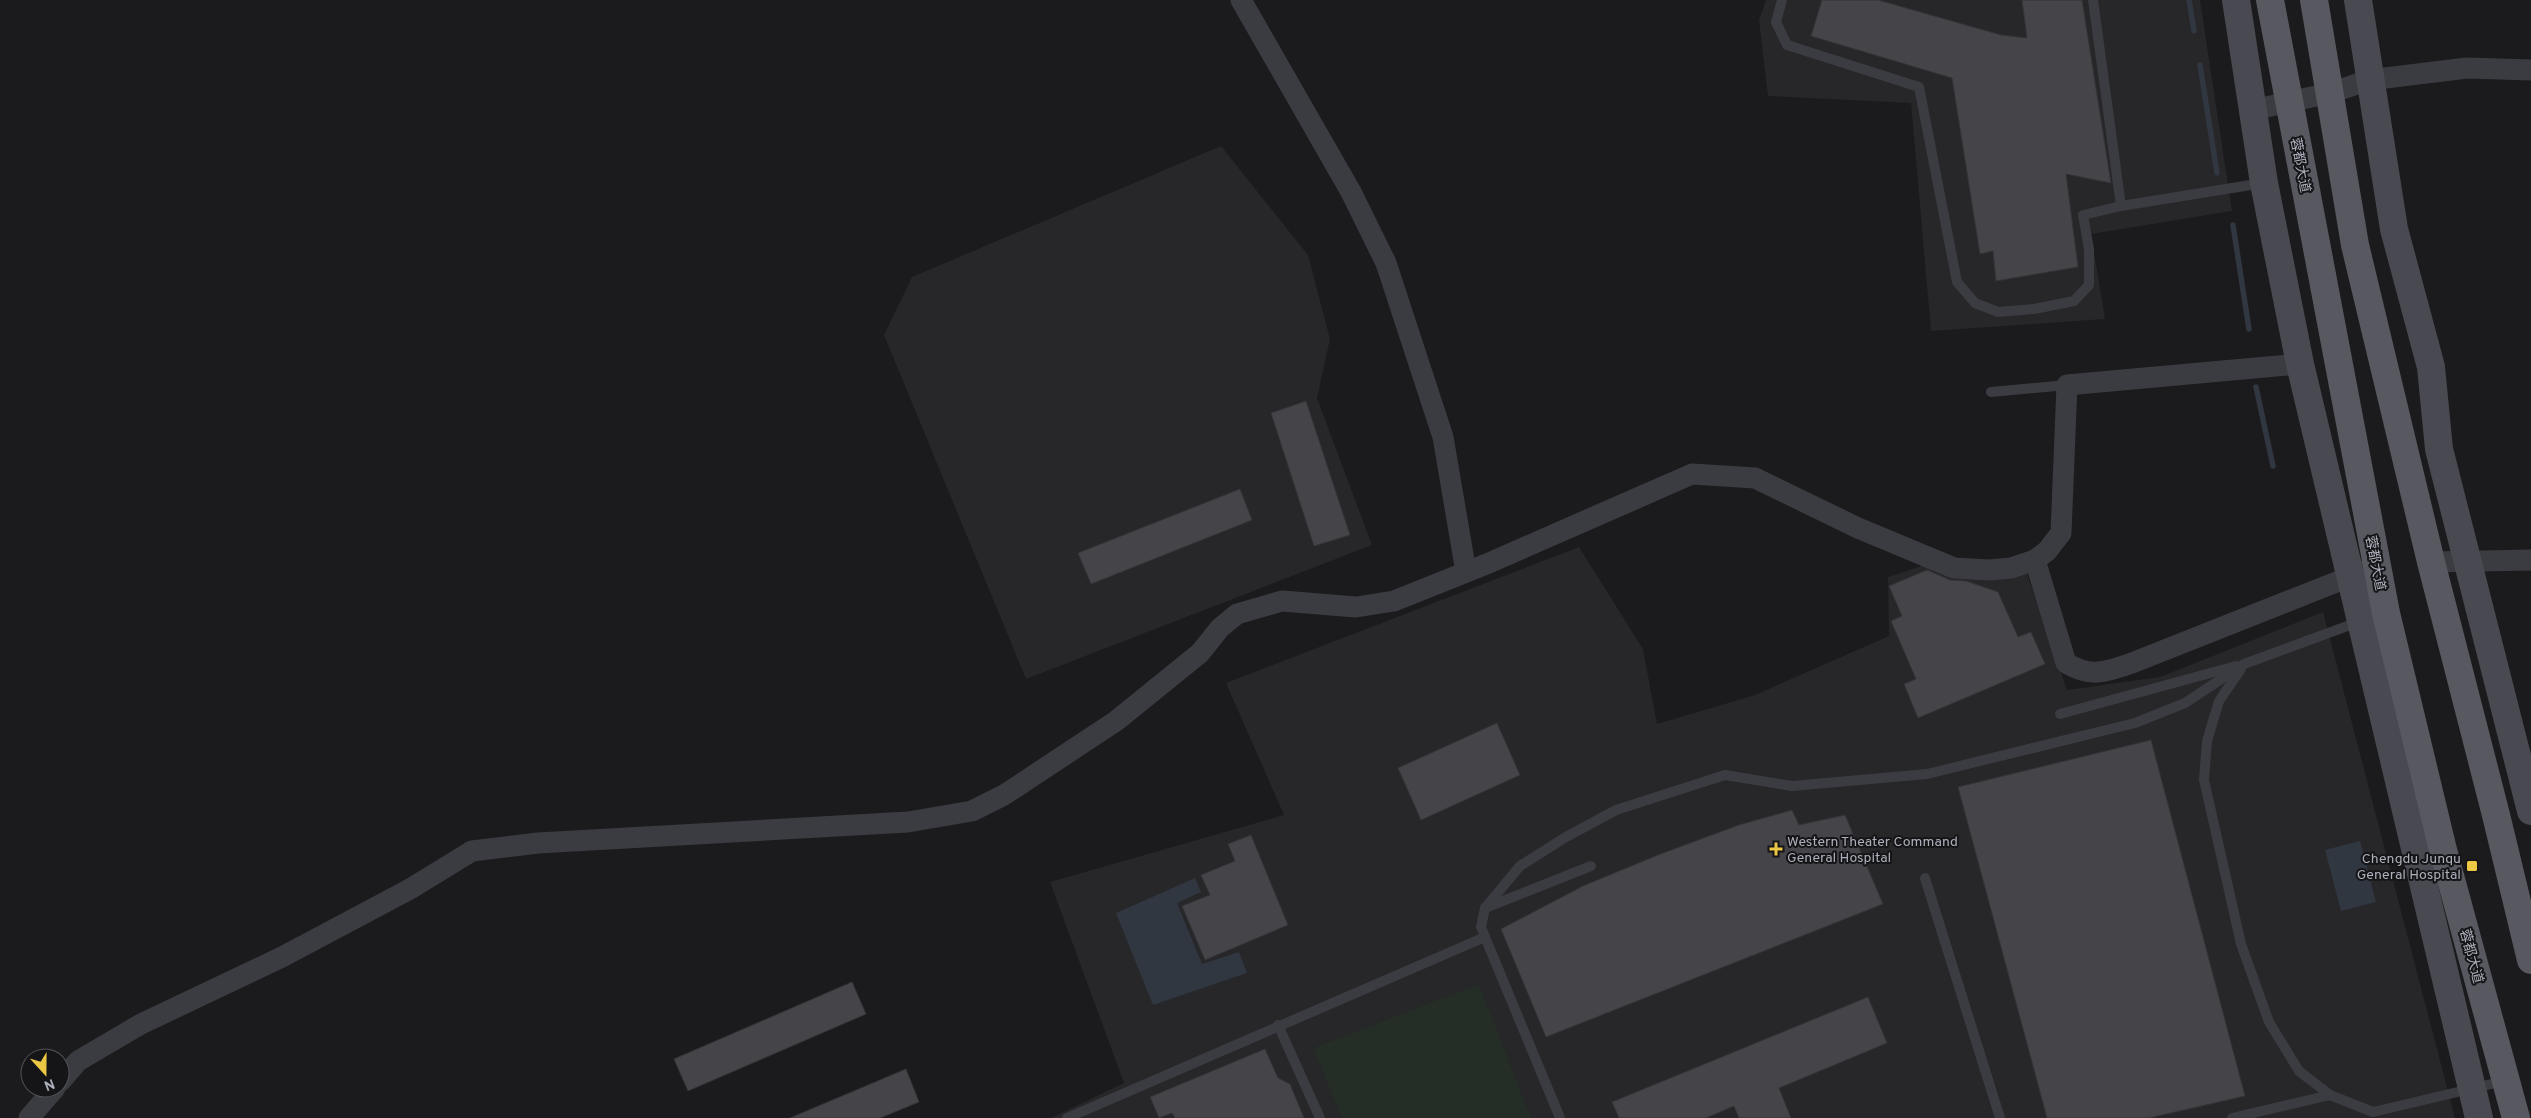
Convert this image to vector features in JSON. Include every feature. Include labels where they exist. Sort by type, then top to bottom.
[{"type":"main road","name":"蓉都大道","points":[[2270,0],[2377,566],[2373,617],[2443,850],[2516,1118]]},
{"type":"main road","points":[[2314,0],[2355,245],[2430,562],[2496,815],[2531,960]]},
{"type":"street","points":[[1241,0],[1351,192],[1386,263],[1443,437],[1466,572]]},
{"type":"street","points":[[2236,0],[2264,183],[2300,364],[2351,575],[2373,617],[2471,1089],[2479,1118]]},
{"type":"street","points":[[2358,0],[2369,80],[2394,229],[2431,367],[2439,449],[2531,811]]},
{"type":"street","points":[[2252,110],[2330,93],[2369,80],[2467,68],[2531,70]]},
{"type":"street","points":[[70,1070],[78,1061],[140,1024],[307,943],[410,889],[472,851],[538,843],[908,822],[972,811],[1004,795],[1116,721],[1200,653],[1220,628],[1236,614],[1282,601],[1356,607],[1394,601],[1466,572],[1692,474],[1755,478],[1858,528],[1954,568],[1990,570],[2011,568],[2035,560],[2047,551],[2061,533],[2067,385],[2300,364]]},
{"type":"street","points":[[2035,560],[2066,662],[2078,670],[2099,674],[2132,663],[2377,566]]},
{"type":"street","points":[[2430,562],[2531,560]]},
{"type":"street","points":[[29,1118],[46,1098]]},
{"type":"lane","points":[[1782,0],[1776,22],[1787,45],[1919,87],[1957,282],[1975,303],[1998,312],[2034,309],[2074,301],[2089,285],[2089,249],[2083,215],[2121,206],[2264,183]]},
{"type":"lane","points":[[2092,0],[2121,206]]},
{"type":"lane","points":[[1991,392],[2067,385]]},
{"type":"lane","points":[[2060,714],[2244,664],[2373,617]]},
{"type":"lane","points":[[2244,664],[2219,701],[2207,741],[2204,780],[2241,944],[2269,1022],[2299,1071],[2330,1095],[2373,1112],[2506,1080]]},
{"type":"lane","points":[[1560,1118],[1481,926],[1485,908],[1520,866],[1566,837],[1616,810],[1725,775],[1792,786],[1927,774],[2136,723],[2186,703],[2244,664]]},
{"type":"lane","points":[[1485,908],[1591,866]]},
{"type":"lane","points":[[1925,878],[2000,1118]]},
{"type":"lane","points":[[1067,1118],[1485,937]]},
{"type":"lane","points":[[1278,1025],[1320,1118]]},
{"type":"lane","points":[[2232,1118],[2330,1095]]},
{"type":"shaded area","points":[[1766,0],[2200,0],[2232,211],[2091,234],[2105,319],[1931,331],[1911,103],[1768,96],[1759,20]]},
{"type":"shaded area","points":[[1221,146],[1308,255],[1330,339],[1317,398],[1372,545],[1026,679],[884,335],[912,277]]},
{"type":"shaded area","name":"Western Theater Command General Hospital","points":[[1579,547],[1643,649],[1657,724],[1755,695],[1889,636],[1888,577],[1924,565],[2027,574],[2067,690],[2160,677],[2323,612],[2455,1118],[1051,1118],[1124,1083],[1050,882],[1284,815],[1226,683]]},
{"type":"shaded area","points":[[2360,841],[2376,902],[2341,911],[2325,850]]},
{"type":"shaded area","points":[[1195,878],[1201,892],[1177,903],[1202,964],[1239,952],[1247,973],[1153,1005],[1116,913]]},
{"type":"shaded area","points":[[1479,984],[1531,1118],[1342,1118],[1313,1048]]},
{"type":"building","points":[[1822,0],[1878,0],[2001,35],[2027,38],[2022,0],[2082,0],[2111,183],[2066,174],[2078,267],[1996,281],[1993,251],[1980,254],[1952,78],[1811,36]]},
{"type":"building","points":[[1306,401],[1350,535],[1314,546],[1271,413]]},
{"type":"building","points":[[1240,489],[1252,520],[1091,584],[1078,553]]},
{"type":"building","points":[[1927,570],[1950,580],[1966,581],[1998,592],[2018,637],[2031,632],[2045,664],[1918,718],[1904,684],[1916,679],[1891,621],[1902,616],[1889,586]]},
{"type":"building","points":[[1497,723],[1520,775],[1421,820],[1398,768]]},
{"type":"building","points":[[2151,740],[2245,1096],[2149,1118],[2047,1118],[1958,787]]},
{"type":"building","points":[[1792,810],[1799,825],[1845,815],[1883,904],[1546,1037],[1501,929],[1583,886],[1658,855],[1739,825]]},
{"type":"building","points":[[1251,835],[1288,925],[1205,960],[1182,906],[1210,895],[1201,875],[1235,861],[1228,844]]},
{"type":"building","points":[[852,982],[866,1014],[688,1091],[674,1059]]},
{"type":"building","points":[[1868,997],[1887,1043],[1779,1088],[1791,1118],[1739,1118],[1734,1106],[1706,1118],[1619,1118],[1612,1102]]},
{"type":"building","points":[[1265,1049],[1278,1078],[1290,1084],[1304,1118],[1175,1118],[1172,1113],[1159,1118],[1150,1097]]},
{"type":"building","points":[[906,1069],[919,1102],[880,1118],[790,1118]]},
{"type":"waterway","points":[[2189,0],[2194,31]]},
{"type":"waterway","points":[[2200,65],[2217,173]]},
{"type":"waterway","points":[[2233,225],[2249,329]]},
{"type":"waterway","points":[[2256,387],[2273,466]]},
{"type":"place","name":"Western Theater Command General Hospital","points":[[1776,849]]},
{"type":"place","name":"Chengdu Junqu General Hospital","points":[[2472,866]]}]
